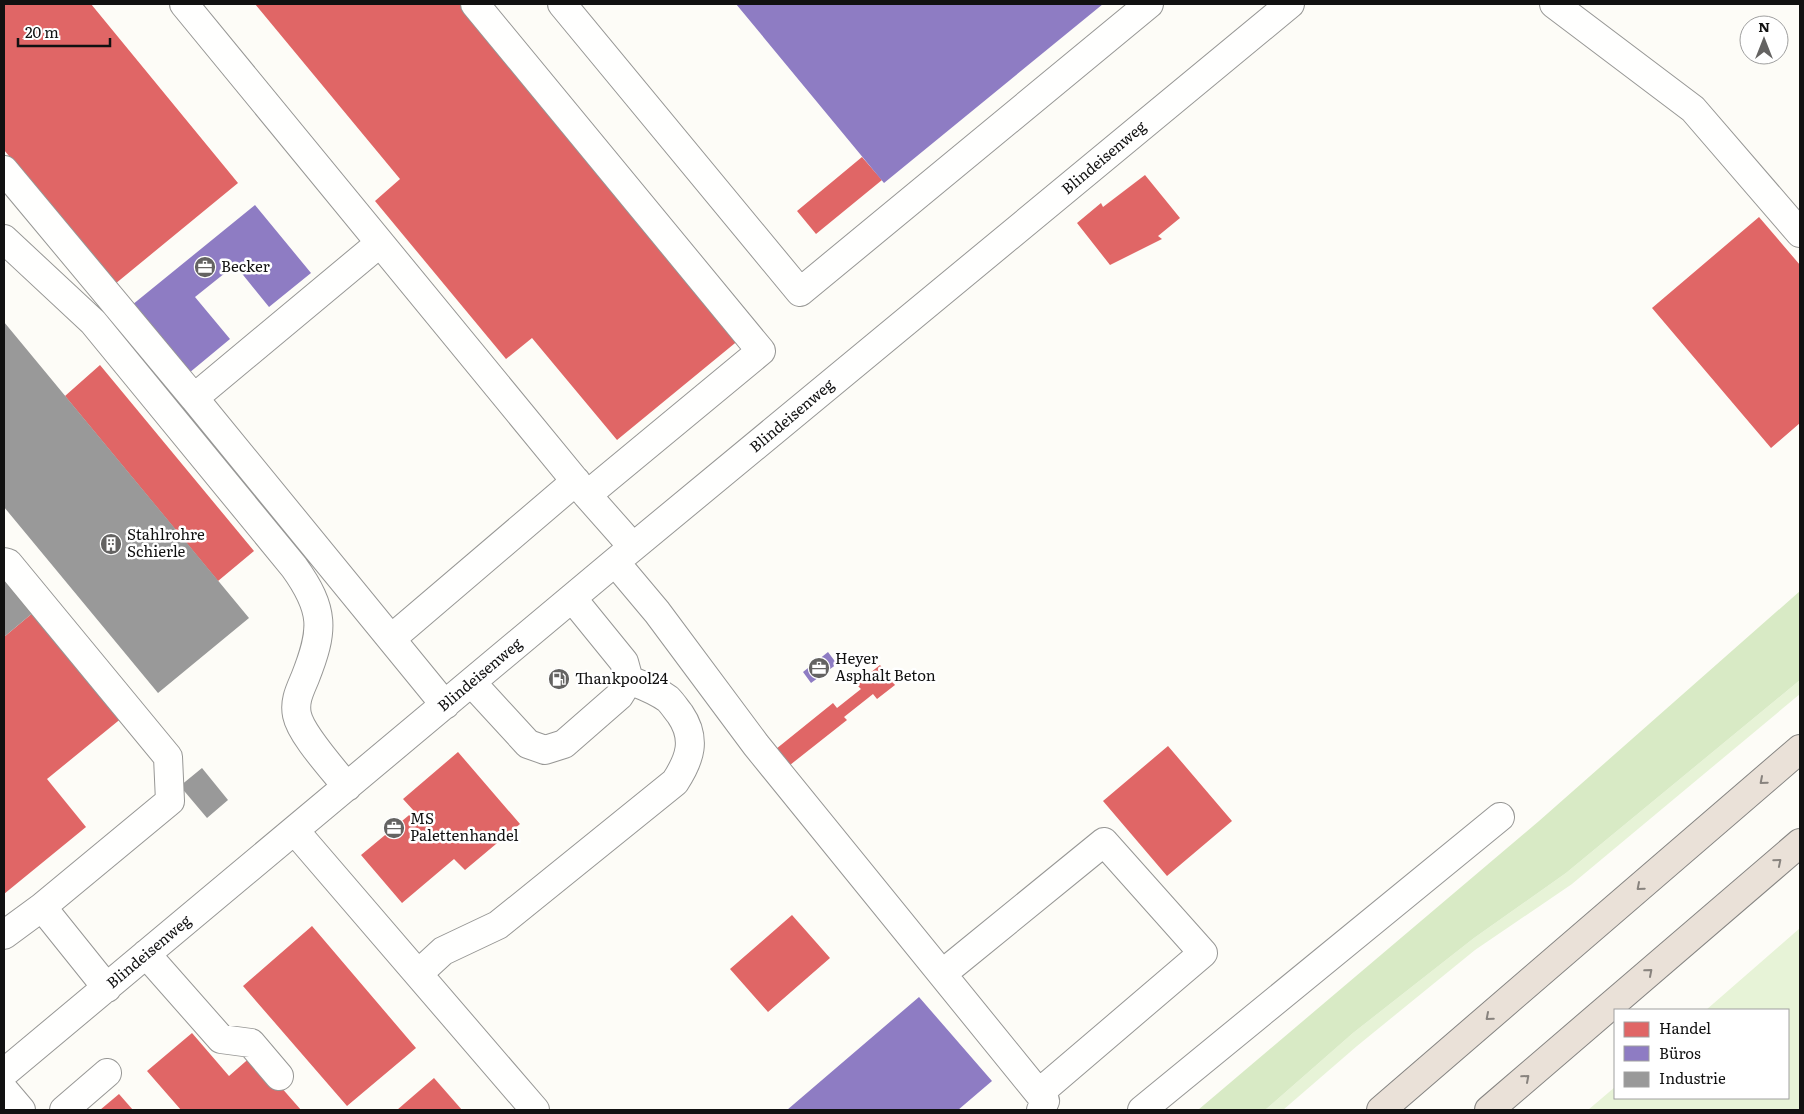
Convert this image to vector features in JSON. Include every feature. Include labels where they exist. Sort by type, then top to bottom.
[{"type":"highway","points":[[1381,1110],[1800,749]]},
{"type":"highway","points":[[1489,1110],[1800,843]]},
{"type":"street","points":[[184,4],[582,488],[658,612],[756,745],[942,974],[1040,1102],[1203,953],[1104,842],[942,974]]},
{"type":"street","points":[[392,638],[582,488],[761,351],[475,4]]},
{"type":"street","points":[[562,4],[800,292],[1149,4]]},
{"type":"street","name":"Blindeisenweg","points":[[4,1073],[572,598],[1290,4]]},
{"type":"street","points":[[1554,4],[1693,109],[1800,232]]},
{"type":"street","points":[[4,170],[392,638],[445,705]]},
{"type":"street","points":[[4,238],[93,322],[294,567],[308,587],[318,614],[318,643],[297,697],[295,707],[297,718],[304,732],[347,787]]},
{"type":"street","points":[[194,398],[380,242]]},
{"type":"street","points":[[4,562],[8,563],[168,757],[170,801],[42,907],[4,935]]},
{"type":"street","points":[[472,683],[528,744],[545,750],[564,744],[619,696],[629,680],[624,662],[572,598]]},
{"type":"street","points":[[418,974],[443,951],[498,925],[675,782],[687,764],[691,742],[685,722],[669,700],[653,689],[629,680]]},
{"type":"street","points":[[1142,1110],[1500,817]]},
{"type":"street","points":[[295,831],[535,1110]]},
{"type":"street","points":[[42,907],[106,988]]},
{"type":"street","points":[[146,954],[221,1039],[251,1043],[279,1076]]},
{"type":"street","points":[[64,1110],[107,1073]]},
{"type":"street","points":[[4,1090],[21,1110]]},
{"type":"green space","points":[[1800,591],[1800,680],[1566,873],[1474,938],[1353,1033],[1265,1110],[1198,1110],[1539,821]]},
{"type":"green space","points":[[1800,680],[1800,694],[1572,884],[1475,950],[1357,1046],[1283,1110],[1265,1110],[1353,1033],[1474,938],[1566,873]]},
{"type":"green space","points":[[1800,928],[1800,1110],[1588,1110],[1614,1088],[1614,1099],[1789,1099],[1789,1009],[1707,1009]]},
{"type":"building: Handel","points":[[4,4],[91,4],[238,183],[115,284],[4,150]]},
{"type":"building: Handel","points":[[255,4],[462,4],[740,339],[617,440],[532,338],[506,359],[375,201],[400,179]]},
{"type":"building: Handel","points":[[862,157],[882,180],[816,234],[797,211]]},
{"type":"building: Handel","points":[[1145,175],[1180,218],[1158,236],[1162,239],[1110,265],[1077,223],[1101,203],[1103,207]]},
{"type":"building: Handel","points":[[1759,217],[1800,265],[1800,423],[1771,448],[1652,308]]},
{"type":"building: Handel","points":[[100,365],[254,551],[218,581],[65,396]]},
{"type":"building: Handel","points":[[35,611],[123,717],[47,779],[86,827],[4,894],[4,637]]},
{"type":"building: Handel","points":[[880,665],[895,685],[877,699],[873,694],[844,717],[847,720],[790,765],[776,749],[833,703],[837,708],[861,689],[856,684]]},
{"type":"building: Handel","points":[[1168,746],[1232,821],[1167,876],[1103,801]]},
{"type":"building: Handel","points":[[458,752],[520,824],[465,870],[454,859],[402,903],[361,855],[414,811],[403,799]]},
{"type":"building: Handel","points":[[792,915],[830,958],[768,1012],[730,969]]},
{"type":"building: Handel","points":[[312,926],[416,1048],[347,1106],[243,986]]},
{"type":"building: Handel","points":[[192,1033],[229,1076],[253,1055],[301,1110],[181,1110],[147,1071]]},
{"type":"building: Handel","points":[[434,1078],[462,1110],[397,1110]]},
{"type":"building: Handel","points":[[119,1094],[133,1110],[100,1110]]},
{"type":"building: Büros","points":[[736,4],[1103,4],[884,183]]},
{"type":"building: Büros","points":[[255,205],[311,273],[269,307],[235,265],[195,297],[230,339],[189,373],[132,305]]},
{"type":"building: Büros","points":[[828,652],[837,664],[811,683],[803,672]]},
{"type":"building: Büros","points":[[919,997],[992,1081],[958,1110],[787,1110]]},
{"type":"building: Industrie","name":"Stahlrohre Schierle","points":[[4,322],[249,618],[158,693],[4,507]]},
{"type":"building: Industrie","points":[[4,579],[35,611],[4,637]]},
{"type":"building: Industrie","points":[[202,768],[228,800],[207,818],[180,786]]},
{"type":"place","name":"Becker","points":[[205,267]]},
{"type":"place","name":"Stahlrohre Schierle","points":[[111,544]]},
{"type":"place","name":"Heyer Asphalt Beton","points":[[819,668]]},
{"type":"place","name":"Thankpool24","points":[[559,679]]},
{"type":"place","name":"MS Palettenhandel","points":[[394,828]]}]
